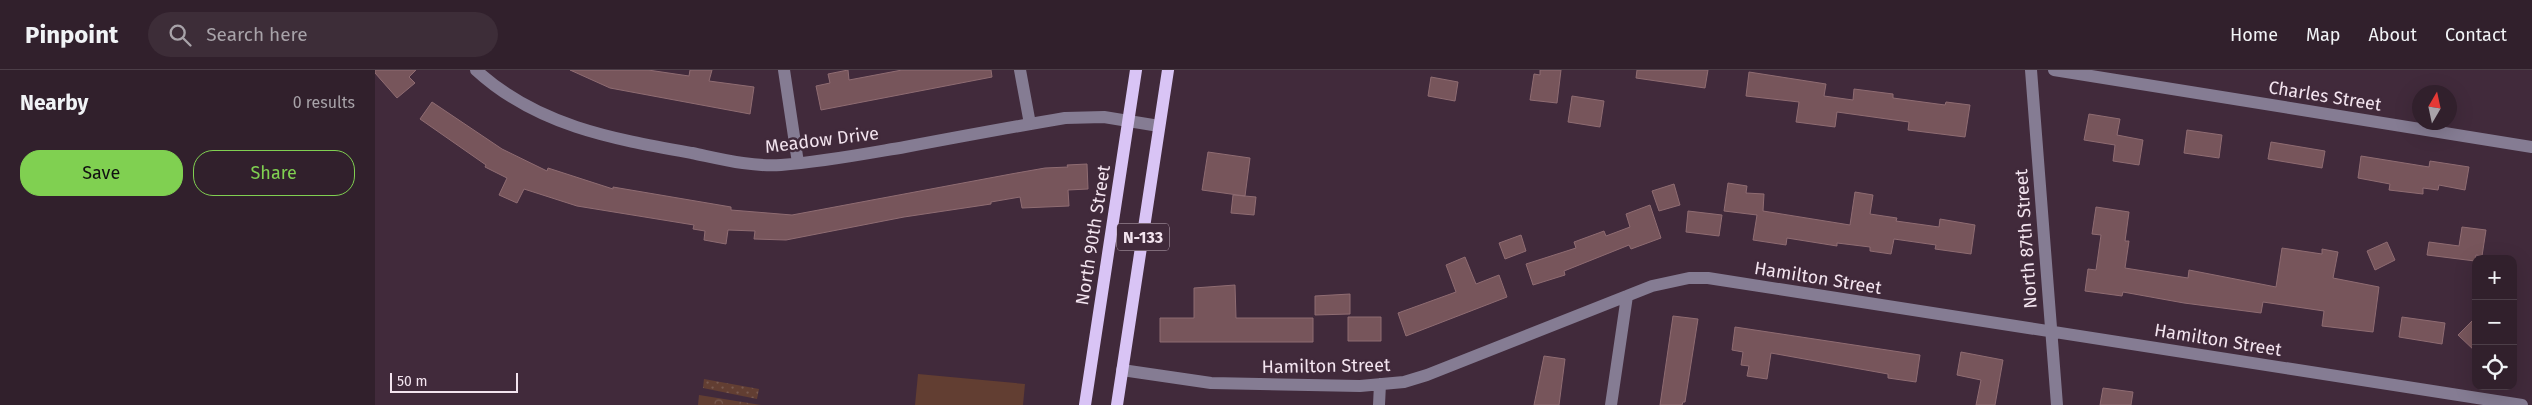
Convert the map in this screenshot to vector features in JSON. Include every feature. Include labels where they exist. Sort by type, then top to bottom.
[{"type":"main road","name":"North 90th Street","points":[[1085,405],[1136,70]]},
{"type":"main road","name":"N-133","points":[[1117,405],[1168,70]]},
{"type":"street","name":"Meadow Drive","points":[[477,70],[495,88],[516,101],[548,118],[585,132],[617,140],[753,164],[827,161],[1030,124],[1087,116],[1159,126]]},
{"type":"street","points":[[784,70],[798,163]]},
{"type":"street","points":[[1020,70],[1030,124]]},
{"type":"street","name":"North 87th Street","points":[[2031,70],[2057,405]]},
{"type":"street","name":"Charles Street","points":[[2054,70],[2532,147]]},
{"type":"street","name":"Hamilton Street","points":[[1122,370],[1211,384],[1360,386],[1404,382],[1427,375],[1627,296],[1671,281],[1708,278],[2522,405]]},
{"type":"street","points":[[1611,405],[1627,296]]},
{"type":"street","points":[[1379,405],[1380,384]]},
{"type":"green space","points":[[918,374],[1025,384],[1023,405],[915,405]]},
{"type":"green space","points":[[704,379],[759,389],[757,399],[703,388]]},
{"type":"green space","points":[[699,395],[761,405],[698,405]]},
{"type":"building","points":[[375,70],[416,70],[409,77],[415,83],[397,98],[375,73]]},
{"type":"building","points":[[570,70],[648,70],[689,76],[690,70],[712,70],[709,81],[754,87],[750,114],[610,88]]},
{"type":"building","points":[[848,70],[849,80],[902,70],[991,70],[992,77],[821,110],[816,86],[830,83],[828,74]]},
{"type":"building","points":[[1540,70],[1561,70],[1557,103],[1530,100],[1534,74],[1540,75]]},
{"type":"building","points":[[1637,70],[1708,70],[1705,88],[1636,78]]},
{"type":"building","points":[[1749,72],[1826,84],[1824,96],[1853,100],[1854,89],[1893,94],[1893,98],[1945,105],[1946,102],[1970,105],[1965,137],[1908,130],[1909,122],[1837,112],[1835,127],[1796,122],[1799,102],[1746,96]]},
{"type":"building","points":[[1431,77],[1458,82],[1455,101],[1428,96]]},
{"type":"building","points":[[1572,96],[1604,101],[1600,127],[1568,122]]},
{"type":"building","points":[[432,102],[502,149],[547,171],[548,168],[613,189],[613,187],[731,207],[731,210],[792,215],[1045,168],[1068,167],[1067,165],[1087,164],[1088,189],[1068,190],[1069,206],[1022,208],[1020,197],[991,202],[991,204],[904,217],[786,240],[754,239],[755,231],[728,230],[726,244],[704,240],[705,231],[693,229],[694,225],[577,206],[524,189],[517,203],[499,195],[507,178],[485,167],[486,165],[420,119]]},
{"type":"building","points":[[2089,114],[2120,119],[2117,135],[2143,140],[2139,165],[2113,161],[2115,145],[2084,140]]},
{"type":"building","points":[[2187,130],[2222,135],[2219,158],[2184,153]]},
{"type":"building","points":[[2271,142],[2325,151],[2322,168],[2268,159]]},
{"type":"building","points":[[1208,152],[1250,158],[1245,196],[1202,190]]},
{"type":"building","points":[[2361,156],[2429,167],[2430,161],[2469,167],[2465,190],[2439,185],[2438,190],[2423,188],[2423,194],[2389,190],[2390,184],[2358,178]]},
{"type":"building","points":[[1728,183],[1747,186],[1746,193],[1764,194],[1763,211],[1850,225],[1855,192],[1873,195],[1870,214],[1897,218],[1896,221],[1939,227],[1940,219],[1975,225],[1971,254],[1935,249],[1936,245],[1894,239],[1891,254],[1870,251],[1870,247],[1837,243],[1837,246],[1787,238],[1786,245],[1753,240],[1757,215],[1724,211]]},
{"type":"building","points":[[1674,184],[1680,205],[1659,211],[1652,191]]},
{"type":"building","points":[[1233,195],[1256,197],[1254,215],[1231,213]]},
{"type":"building","points":[[1650,205],[1661,238],[1631,249],[1629,245],[1564,271],[1565,275],[1533,285],[1526,264],[1576,248],[1574,242],[1604,231],[1606,236],[1630,227],[1626,214]]},
{"type":"building","points":[[2096,207],[2129,212],[2125,241],[2129,241],[2125,268],[2188,278],[2189,270],[2276,287],[2282,248],[2322,254],[2322,249],[2338,252],[2333,278],[2379,287],[2373,332],[2322,326],[2324,311],[2263,302],[2261,313],[2184,303],[2123,292],[2122,296],[2085,291],[2088,269],[2096,270],[2101,235],[2092,234]]},
{"type":"building","points":[[1688,211],[1722,215],[1719,236],[1686,232]]},
{"type":"building","points":[[2462,227],[2486,230],[2482,255],[2472,255],[2472,261],[2427,255],[2429,242],[2459,246]]},
{"type":"building","points":[[1521,235],[1526,251],[1505,259],[1499,243]]},
{"type":"building","points":[[2387,242],[2395,260],[2375,270],[2367,251]]},
{"type":"building","points":[[1465,257],[1476,284],[1499,275],[1507,297],[1406,336],[1398,313],[1456,292],[1446,265]]},
{"type":"building","points":[[1235,285],[1236,318],[1313,318],[1313,342],[1160,342],[1160,318],[1194,318],[1194,288]]},
{"type":"building","points":[[1350,294],[1350,314],[1315,315],[1315,296]]},
{"type":"building","points":[[1673,316],[1698,319],[1685,402],[1682,405],[1660,405]]},
{"type":"building","points":[[1348,317],[1381,317],[1381,341],[1348,341]]},
{"type":"building","points":[[2402,317],[2445,323],[2442,344],[2399,337]]},
{"type":"building","points":[[2472,321],[2472,348],[2458,335]]},
{"type":"building","points":[[1735,327],[1920,355],[1916,382],[1888,378],[1888,374],[1771,353],[1767,379],[1747,376],[1749,366],[1741,365],[1743,352],[1732,350]]},
{"type":"building","points":[[1961,352],[2003,360],[1995,405],[1976,405],[1981,380],[1957,375]]},
{"type":"building","points":[[1544,356],[1565,359],[1559,405],[1534,405]]},
{"type":"building","points":[[2103,388],[2133,392],[2131,405],[2100,405]]}]
